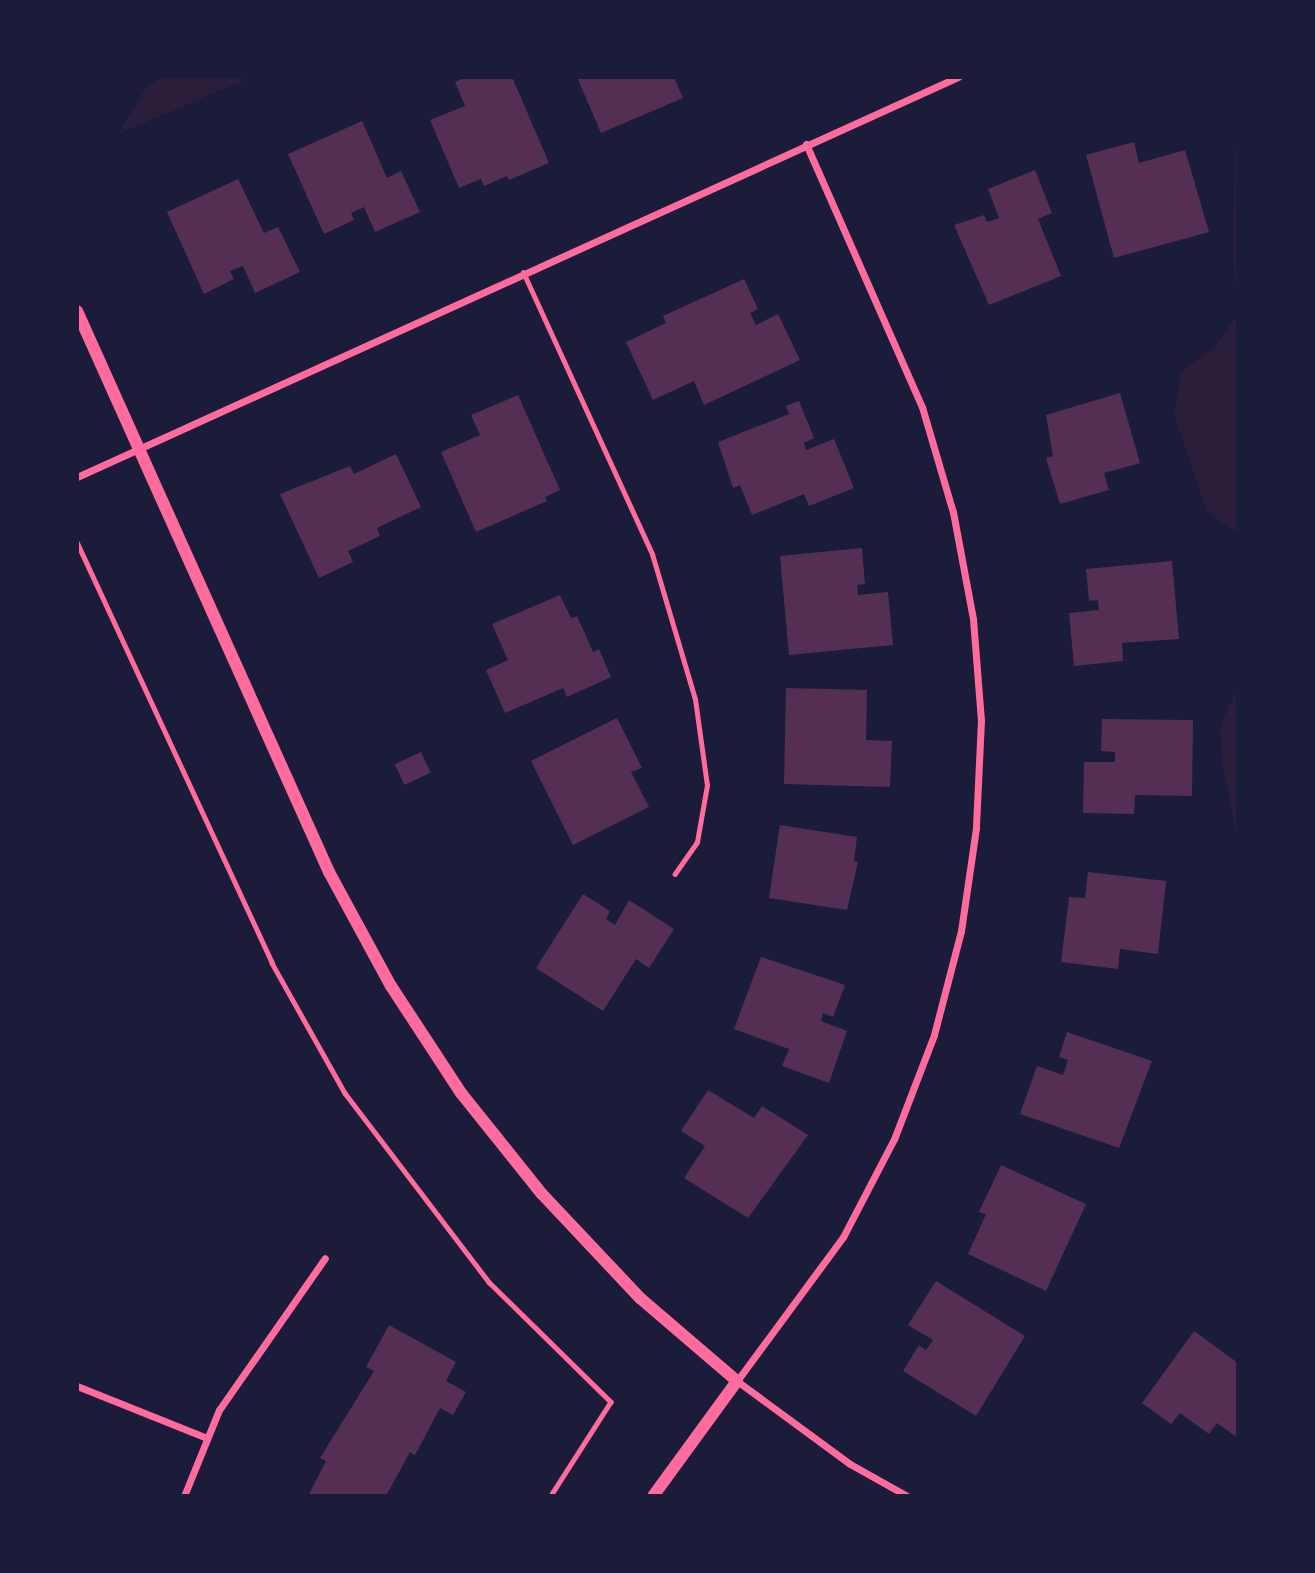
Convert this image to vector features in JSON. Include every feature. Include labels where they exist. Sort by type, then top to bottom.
[{"type":"street","points":[[77,477],[137,446],[958,77]]},
{"type":"street","points":[[653,1496],[842,1237],[894,1139],[934,1035],[961,931],[976,828],[980,708],[973,619],[953,512],[922,407],[806,144]]},
{"type":"street","points":[[77,311],[329,872],[391,986],[461,1093],[542,1194],[640,1298],[737,1381],[850,1464],[907,1496]]},
{"type":"street","points":[[184,1496],[219,1410],[325,1258]]},
{"type":"street","points":[[77,1386],[207,1438]]},
{"type":"lane","points":[[523,272],[652,554],[695,699],[707,785],[697,842],[675,874]]},
{"type":"path","points":[[77,542],[272,963],[345,1093],[489,1282],[611,1402],[551,1496]]},
{"type":"shaded area","points":[[161,77],[252,77],[118,134],[145,89]]},
{"type":"shaded area","points":[[1238,117],[1238,533],[1207,512],[1174,415],[1181,372],[1217,345],[1237,315],[1233,245]]},
{"type":"shaded area","points":[[1238,687],[1238,1019],[1236,834],[1222,762],[1220,726]]},
{"type":"building","points":[[467,77],[512,77],[549,163],[509,180],[507,176],[484,186],[481,179],[459,188],[430,120],[465,106],[455,82]]},
{"type":"building","points":[[577,77],[674,77],[683,98],[601,133]]},
{"type":"building","points":[[362,121],[387,178],[401,171],[420,212],[375,232],[364,207],[351,213],[354,220],[324,234],[288,154]]},
{"type":"building","points":[[1134,142],[1139,163],[1185,150],[1209,232],[1114,258],[1086,155]]},
{"type":"building","points":[[1035,170],[1052,213],[1038,219],[1061,276],[989,305],[954,225],[984,215],[987,222],[999,218],[988,189]]},
{"type":"building","points":[[238,179],[264,233],[278,227],[300,272],[255,293],[243,266],[230,271],[234,279],[204,294],[167,212]]},
{"type":"building","points":[[744,279],[758,309],[750,313],[756,325],[778,314],[800,360],[704,405],[694,381],[653,400],[626,342],[666,323],[663,316]]},
{"type":"building","points":[[1120,393],[1140,463],[1104,473],[1109,490],[1060,504],[1046,458],[1053,456],[1046,415]]},
{"type":"building","points":[[518,395],[560,490],[545,497],[547,501],[476,532],[441,452],[480,435],[471,415]]},
{"type":"building","points":[[799,401],[814,438],[804,443],[806,450],[834,439],[854,488],[809,506],[804,494],[752,515],[740,485],[733,488],[718,442],[789,414],[786,406]]},
{"type":"building","points":[[396,454],[421,507],[377,528],[380,536],[348,551],[353,562],[319,578],[280,494],[350,466],[354,474]]},
{"type":"building","points":[[862,548],[865,584],[857,585],[858,595],[888,592],[893,645],[789,655],[780,556]]},
{"type":"building","points":[[1172,561],[1179,639],[1122,643],[1123,661],[1074,666],[1069,613],[1099,610],[1098,600],[1089,601],[1086,569]]},
{"type":"building","points":[[560,595],[571,618],[577,616],[593,652],[599,649],[611,677],[567,697],[563,688],[505,713],[486,670],[508,660],[492,624]]},
{"type":"building","points":[[786,688],[867,690],[866,740],[892,741],[890,787],[784,784]]},
{"type":"building","points":[[617,718],[642,768],[631,772],[649,807],[573,845],[531,761]]},
{"type":"building","points":[[1102,719],[1193,720],[1192,796],[1135,795],[1134,814],[1083,813],[1084,762],[1115,762],[1115,752],[1101,751]]},
{"type":"building","points":[[421,752],[431,773],[404,785],[395,764]]},
{"type":"building","points":[[780,825],[857,837],[854,861],[858,862],[847,910],[769,898]]},
{"type":"building","points":[[1088,872],[1166,881],[1158,954],[1120,949],[1118,969],[1061,962],[1069,897],[1085,898]]},
{"type":"building","points":[[583,894],[610,911],[606,919],[615,925],[629,900],[674,929],[649,968],[636,959],[603,1011],[536,968]]},
{"type":"building","points":[[761,957],[845,985],[833,1017],[823,1013],[821,1021],[847,1031],[829,1083],[782,1066],[789,1049],[734,1029]]},
{"type":"building","points":[[1067,1032],[1152,1061],[1119,1148],[1020,1114],[1037,1066],[1063,1075],[1068,1060],[1059,1057]]},
{"type":"building","points":[[708,1090],[754,1118],[762,1106],[808,1135],[748,1218],[684,1178],[705,1146],[681,1131]]},
{"type":"building","points":[[1001,1165],[1086,1204],[1046,1291],[968,1254],[986,1214],[979,1212]]},
{"type":"building","points":[[936,1281],[1025,1336],[976,1416],[903,1371],[919,1345],[926,1350],[933,1340],[908,1325]]},
{"type":"building","points":[[389,1325],[456,1362],[446,1381],[466,1392],[453,1415],[440,1408],[415,1455],[410,1452],[387,1494],[390,1496],[308,1496],[326,1461],[320,1458],[374,1371],[366,1367]]},
{"type":"building","points":[[1194,1331],[1238,1363],[1238,1438],[1217,1423],[1209,1434],[1180,1413],[1171,1424],[1142,1403]]}]
